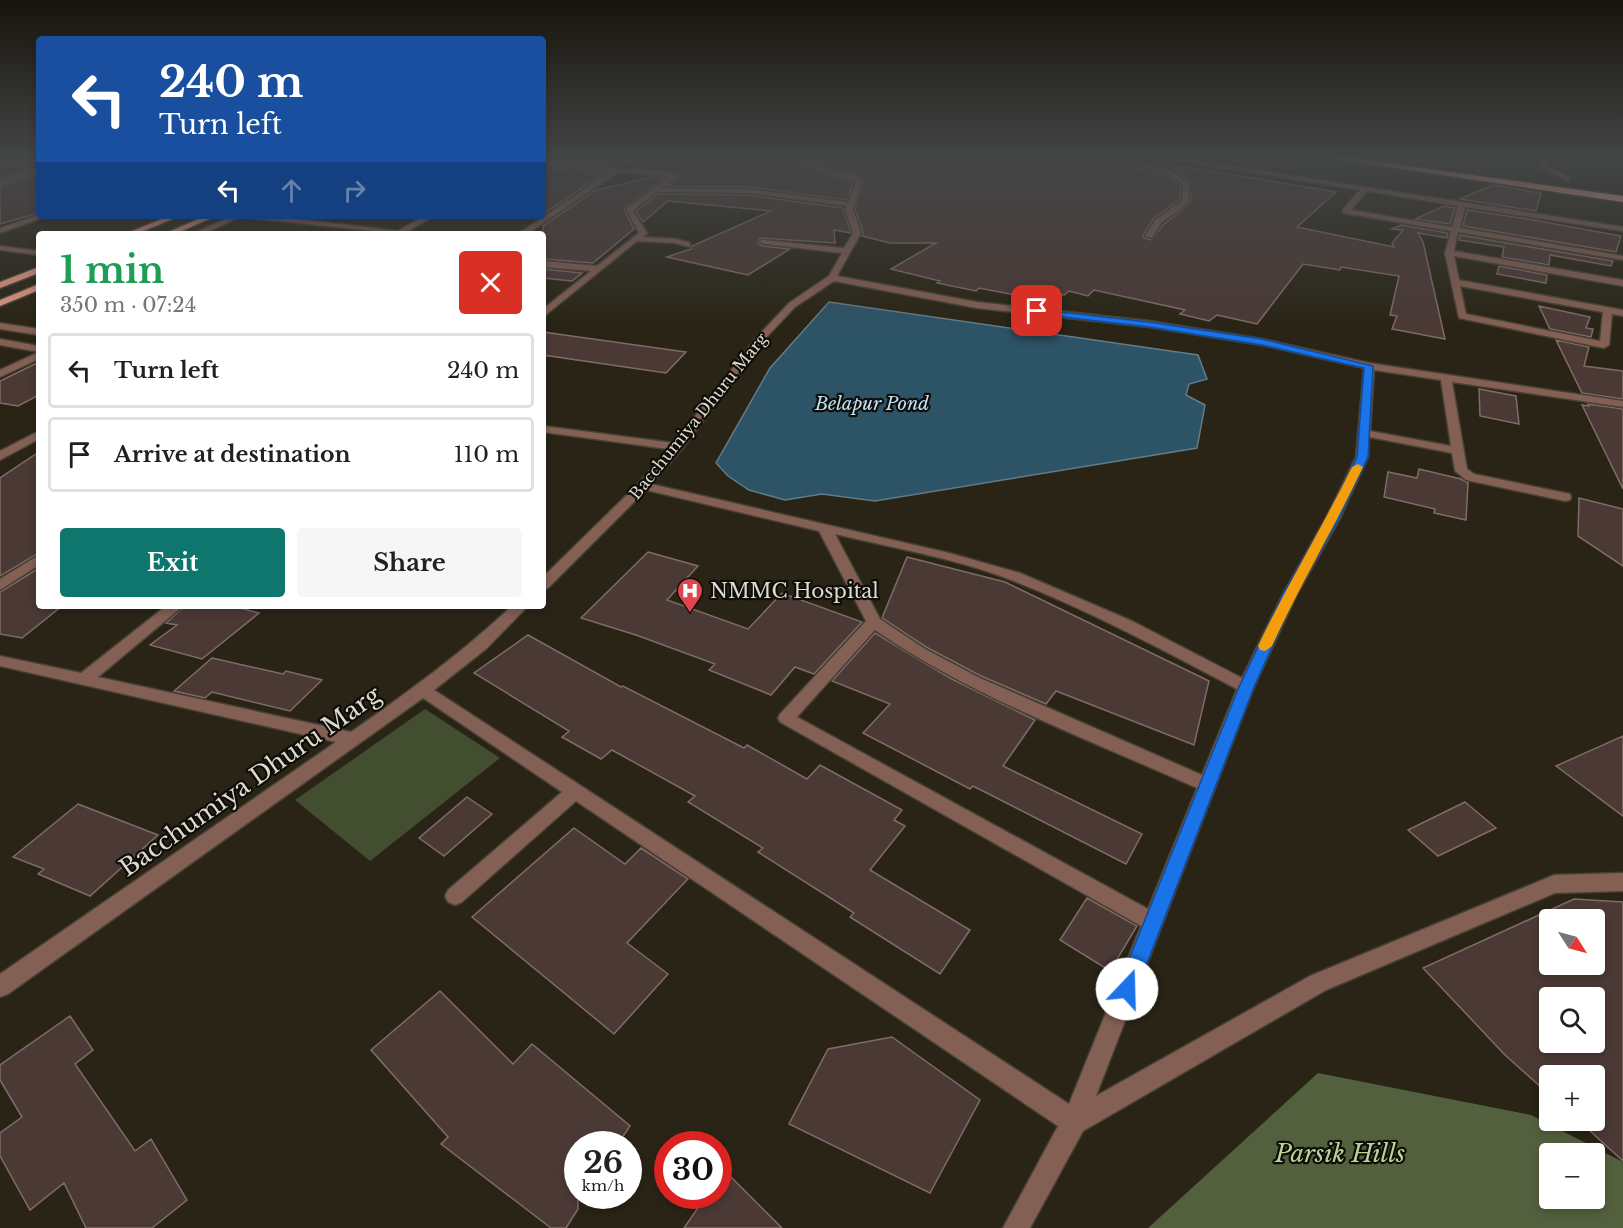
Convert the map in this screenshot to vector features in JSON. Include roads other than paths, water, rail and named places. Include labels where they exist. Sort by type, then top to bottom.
[{"type":"main road","points":[[137,231],[168,219]]},
{"type":"main road","points":[[175,231],[205,219]]},
{"type":"main road","points":[[0,285],[36,271]]},
{"type":"main road","points":[[0,303],[36,288]]},
{"type":"street","points":[[546,312],[644,234],[631,213]]},
{"type":"street","points":[[852,213],[857,233],[832,278],[977,305],[1149,324],[1262,342],[1369,366],[1623,404]]},
{"type":"street","points":[[1149,236],[1158,222],[1170,213]]},
{"type":"street","points":[[1359,213],[1623,258]]},
{"type":"street","points":[[1459,213],[1449,253],[1462,316],[1604,345],[1608,310]]},
{"type":"street","points":[[1522,213],[1623,229]]},
{"type":"street","points":[[0,229],[36,217]]},
{"type":"street","points":[[203,231],[231,219]]},
{"type":"street","points":[[276,219],[381,231]]},
{"type":"street","points":[[402,231],[424,219]]},
{"type":"street","points":[[526,231],[544,219]]},
{"type":"street","points":[[320,229],[329,225]]},
{"type":"street","points":[[360,231],[364,229]]},
{"type":"street","points":[[0,237],[10,239]]},
{"type":"street","points":[[636,239],[687,245]]},
{"type":"street","points":[[764,242],[847,251]]},
{"type":"street","points":[[0,248],[36,253]]},
{"type":"street","points":[[1449,253],[1623,283]]},
{"type":"street","points":[[546,264],[598,269]]},
{"type":"street","name":"Bacchumiya Dhuru Marg","points":[[546,582],[643,486],[677,447],[759,340],[792,305],[832,278]]},
{"type":"street","points":[[1455,282],[1623,313]]},
{"type":"street","points":[[0,326],[36,332]]},
{"type":"street","points":[[0,342],[36,348]]},
{"type":"street","points":[[0,374],[36,356]]},
{"type":"street","points":[[1016,1228],[1074,1122],[1246,687],[1289,596],[1333,518],[1362,457],[1369,366]]},
{"type":"street","points":[[1446,378],[1461,471],[1470,477],[1565,497]]},
{"type":"street","points":[[546,429],[677,447]]},
{"type":"street","points":[[1364,433],[1456,450]]},
{"type":"street","points":[[0,456],[36,436]]},
{"type":"street","points":[[643,486],[949,557],[1016,576],[1127,625],[1246,687]]},
{"type":"street","points":[[825,529],[874,622],[919,653],[974,682],[1208,785]]},
{"type":"street","points":[[0,586],[36,562]]},
{"type":"street","points":[[83,680],[172,609]]},
{"type":"street","name":"Bacchumiya Dhuru Marg","points":[[0,987],[423,690],[480,645],[518,609]]},
{"type":"street","points":[[874,622],[786,718],[1153,922]]},
{"type":"street","points":[[0,661],[353,739]]},
{"type":"street","points":[[423,690],[1074,1122]]},
{"type":"street","points":[[455,896],[575,791]]},
{"type":"street","points":[[1074,1122],[1318,983],[1554,884],[1623,882]]},
{"type":"water","name":"Belapur Pond","points":[[829,302],[1198,355],[1207,379],[1189,384],[1186,395],[1205,405],[1197,448],[875,501],[822,494],[785,500],[749,490],[728,476],[716,463],[770,368]]},
{"type":"place","name":"NMMC Hospital","points":[[690,614]]},
{"type":"park label","name":"Parsik Hills","points":[[1340,1153]]}]
